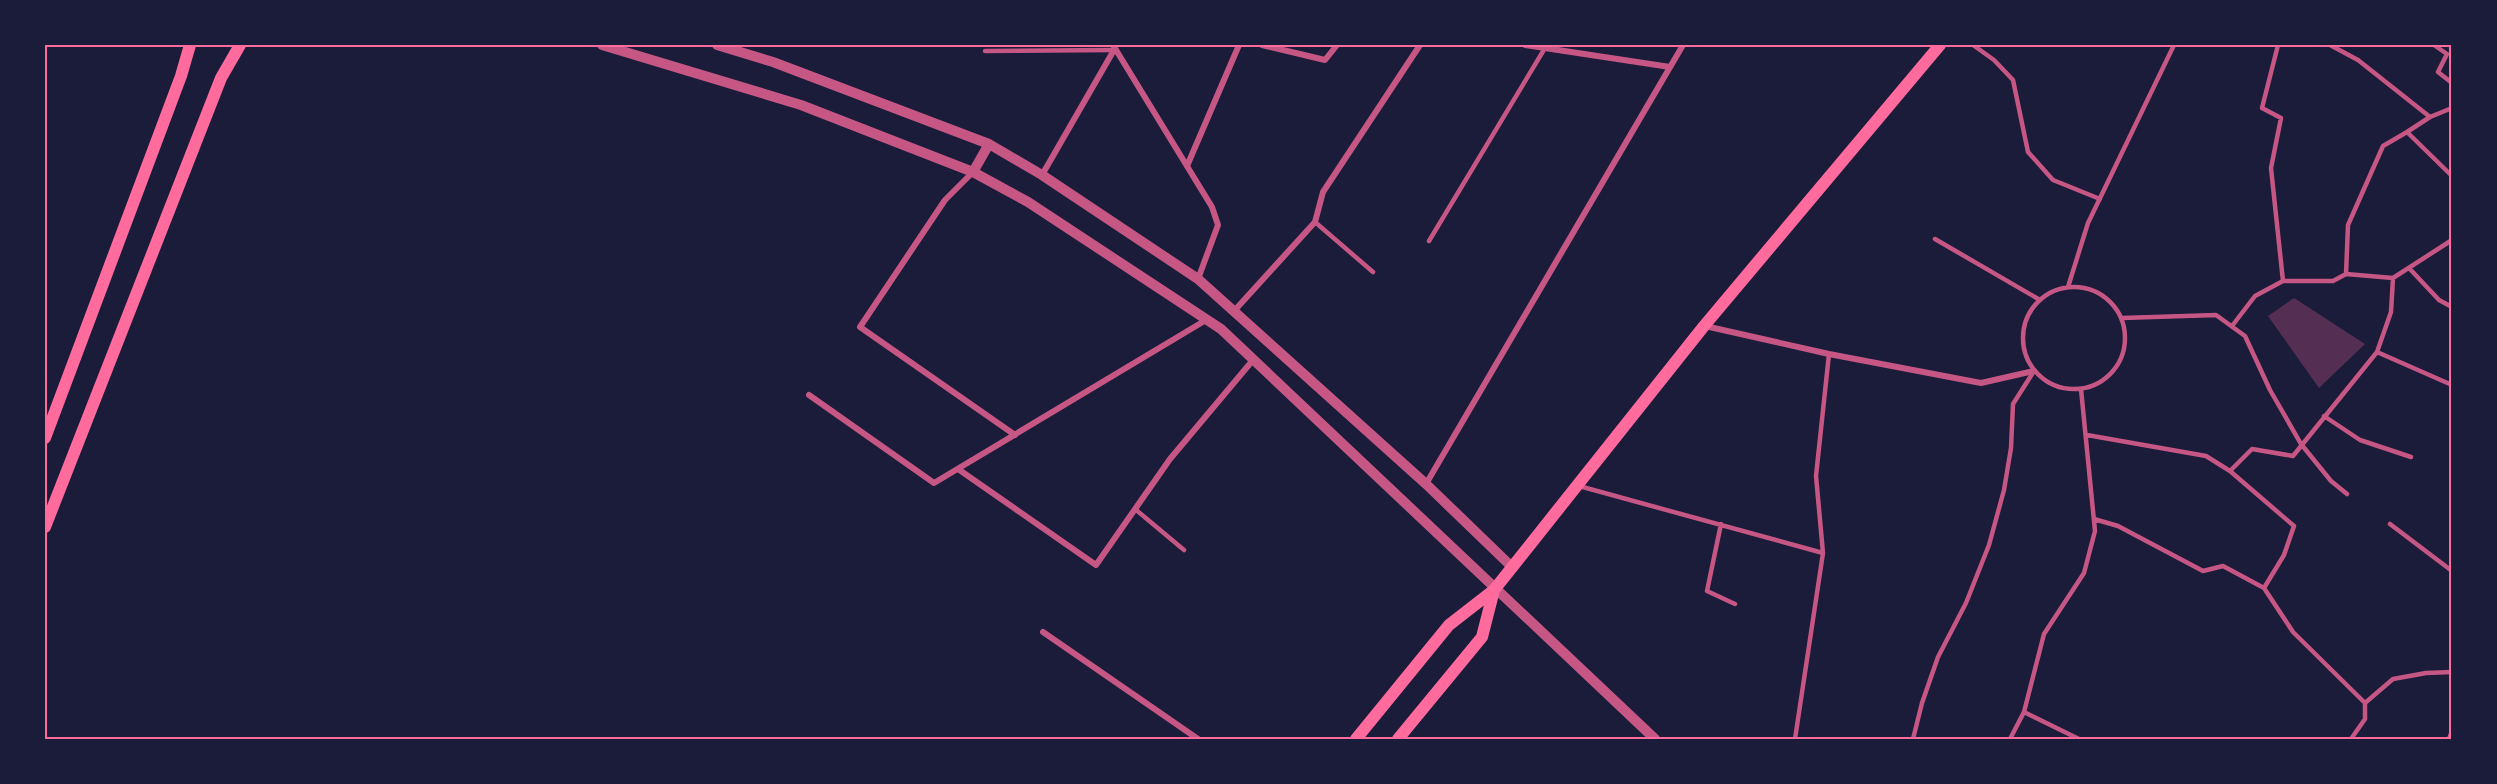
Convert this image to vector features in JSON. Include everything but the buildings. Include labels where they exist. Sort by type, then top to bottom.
[{"type":"main road","points":[[45,438],[181,76],[190,45]]},
{"type":"main road","points":[[45,527],[100,381],[221,78],[240,45]]},
{"type":"main road","points":[[1356,739],[1449,625],[1494,590],[1704,326],[1940,45]]},
{"type":"main road","points":[[1398,739],[1482,637],[1494,590]]},
{"type":"street","points":[[602,45],[801,105],[973,172],[1028,202],[1221,329],[1494,590],[1655,739]]},
{"type":"street","points":[[717,45],[773,62],[989,144],[1042,175],[1198,279],[1426,484],[1512,567]]},
{"type":"street","points":[[1187,166],[1239,45]]},
{"type":"street","points":[[1262,45],[1325,60],[1337,45]]},
{"type":"street","points":[[1235,310],[1315,222],[1323,192],[1420,45]]},
{"type":"street","points":[[1525,45],[1670,67]]},
{"type":"street","points":[[1426,484],[1683,45]]},
{"type":"street","points":[[1042,175],[1114,48],[1212,207],[1218,225],[1198,279]]},
{"type":"street","points":[[989,144],[973,172],[945,200],[860,327],[1015,435]]},
{"type":"street","points":[[809,395],[934,483],[1206,320]]},
{"type":"street","points":[[1704,326],[1830,354],[1981,383],[2034,371]]},
{"type":"street","points":[[958,469],[1096,565],[1170,459],[1253,360]]},
{"type":"street","points":[[1043,632],[1198,739]]},
{"type":"lane","points":[[1973,45],[1994,60],[2013,80],[2028,152],[2053,180],[2100,199]]},
{"type":"lane","points":[[2068,287],[2088,223],[2175,45]]},
{"type":"lane","points":[[2278,45],[2262,108],[2281,118],[2271,168],[2283,281]]},
{"type":"lane","points":[[2330,45],[2358,60],[2430,117]]},
{"type":"lane","points":[[2434,45],[2447,54],[2438,72],[2452,83]]},
{"type":"lane","points":[[985,51],[1114,48]]},
{"type":"lane","points":[[1430,242],[1545,48]]},
{"type":"lane","points":[[2346,274],[2348,225],[2383,146],[2430,117],[2452,108]]},
{"type":"lane","points":[[2407,132],[2452,176]]},
{"type":"lane","points":[[1315,222],[1373,273]]},
{"type":"lane","points":[[1935,239],[2040,300]]},
{"type":"lane","points":[[2232,326],[2255,296],[2283,281],[2333,281],[2346,274],[2393,278],[2452,240]]},
{"type":"lane","points":[[2409,268],[2439,300],[2452,307]]},
{"type":"lane","points":[[2230,471],[2252,449],[2293,456],[2377,352],[2391,312],[2393,278]]},
{"type":"lane","points":[[2068,287],[2085,288],[2100,294],[2113,304],[2122,318],[2126,334],[2125,349],[2119,364],[2103,381],[2081,389],[2064,389],[2047,382],[2034,371],[2026,358],[2022,342],[2027,320],[2040,300],[2053,291],[2068,287]]},
{"type":"lane","points":[[2122,318],[2216,315],[2246,336],[2270,390],[2301,444],[2331,481],[2347,494]]},
{"type":"lane","points":[[2377,352],[2452,385]]},
{"type":"lane","points":[[1795,739],[1822,553],[1816,476],[1830,354]]},
{"type":"lane","points":[[1913,739],[1922,703],[1938,657],[1966,603],[1989,545],[2004,490],[2011,448],[2013,404],[2034,371]]},
{"type":"lane","points":[[2010,739],[2024,712],[2044,634],[2084,573],[2095,531],[2081,389]]},
{"type":"lane","points":[[2324,416],[2360,440],[2411,457]]},
{"type":"lane","points":[[2087,435],[2206,456],[2230,471],[2294,526],[2284,555],[2264,588]]},
{"type":"lane","points":[[1578,485],[1822,553]]},
{"type":"lane","points":[[1135,509],[1184,550]]},
{"type":"lane","points":[[2094,519],[2118,526],[2203,571],[2223,567],[2264,588],[2293,632],[2365,703]]},
{"type":"lane","points":[[1721,524],[1707,591],[1735,604]]},
{"type":"lane","points":[[2390,524],[2451,570],[2452,564]]},
{"type":"lane","points":[[2351,739],[2364,719],[2365,703],[2393,680],[2426,673],[2452,672]]},
{"type":"lane","points":[[2024,712],[2079,739]]},
{"type":"lane","points":[[2448,739],[2452,731]]}]
